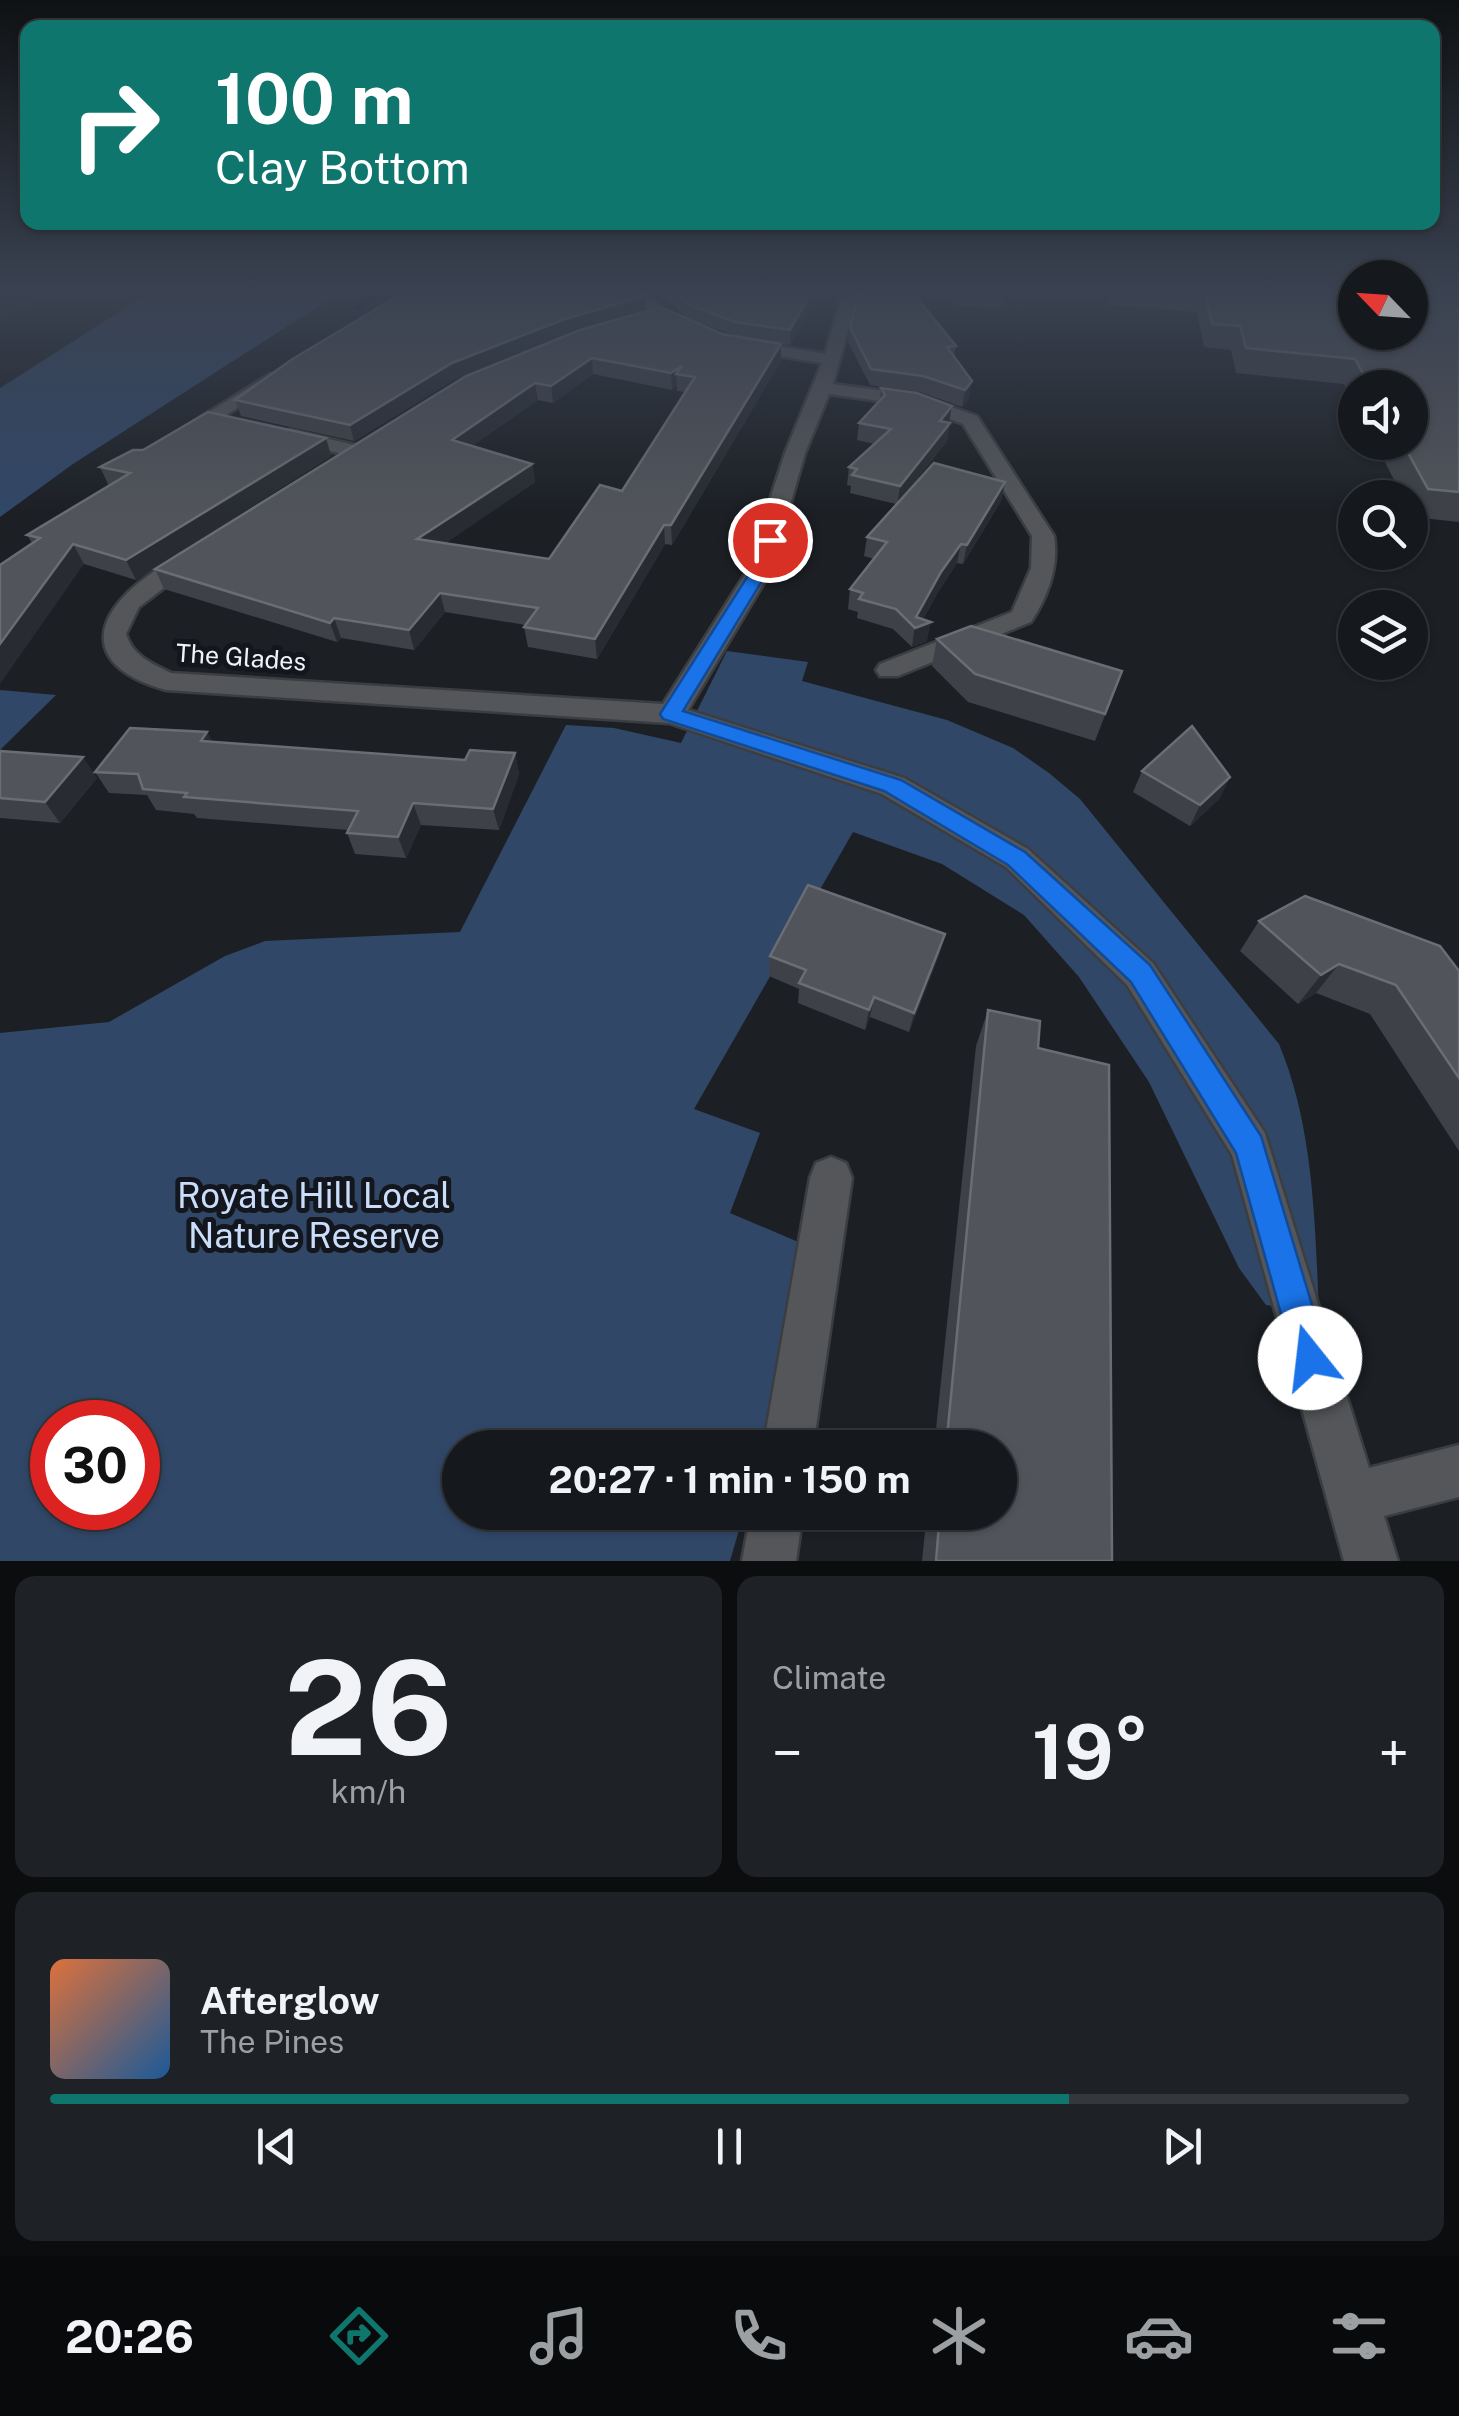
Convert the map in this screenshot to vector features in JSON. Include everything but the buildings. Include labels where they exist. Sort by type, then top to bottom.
[{"type":"street","points":[[168,445],[291,366]]},
{"type":"street","points":[[670,714],[760,571],[796,453],[830,366]]},
{"type":"street","points":[[824,388],[920,401],[970,420],[1043,536],[1043,569],[1022,617],[889,670]]},
{"type":"street","points":[[209,418],[363,446],[324,472]]},
{"type":"street","name":"The Glades","points":[[212,544],[147,585],[120,612],[113,633],[118,651],[133,668],[166,681],[670,714],[892,786],[1017,858],[1140,974],[1250,1147],[1371,1561]]},
{"type":"street","points":[[791,1430],[831,1178]]},
{"type":"street","points":[[1350,1499],[1459,1471]]},
{"type":"street","points":[[769,1561],[774,1530]]},
{"type":"green space","points":[[35,366],[226,366],[73,464],[0,517],[0,388]]},
{"type":"green space","name":"Royate Hill Local Nature Reserve","points":[[727,651],[808,662],[802,681],[947,720],[1013,748],[1049,773],[1080,799],[1279,1044],[1291,1076],[1306,1143],[1319,1314],[1266,1305],[1239,1268],[1149,1082],[1079,977],[1024,915],[942,864],[853,832],[694,1109],[760,1133],[730,1213],[803,1244],[786,1365],[767,1430],[442,1430],[442,1530],[739,1530],[730,1561],[0,1561],[0,1033],[109,1022],[225,956],[265,941],[460,932],[566,725],[614,728],[681,743]]},
{"type":"green space","points":[[0,690],[56,695],[0,750]]},
{"type":"route","points":[[770,540],[760,571],[670,714],[892,786],[1017,858],[1140,974],[1250,1147],[1310,1358]]}]
